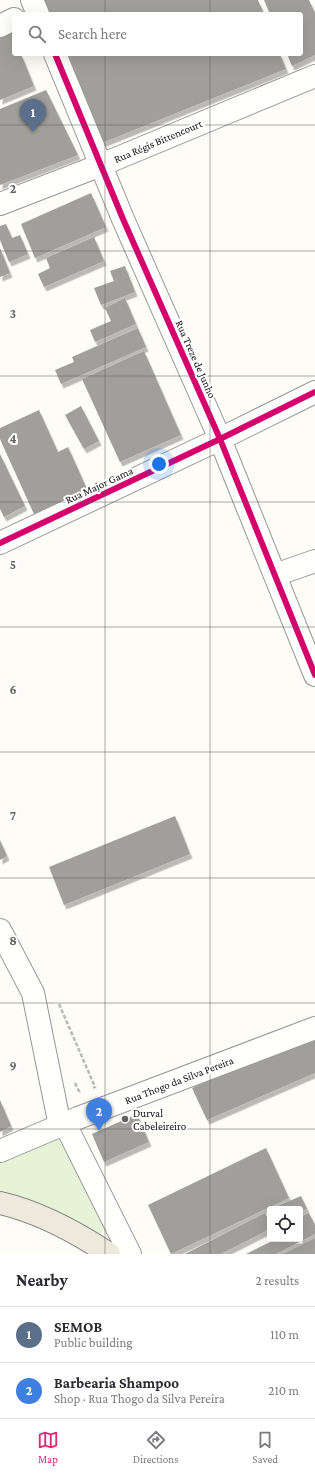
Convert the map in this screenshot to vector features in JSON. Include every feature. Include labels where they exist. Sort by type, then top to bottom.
[{"type":"main road","points":[[0,1203],[34,1214],[61,1226],[109,1254]]},
{"type":"street","points":[[0,26],[12,20]]},
{"type":"street","name":"Rua Treze de Junho","points":[[56,56],[101,165],[220,439],[315,675]]},
{"type":"street","name":"Rua Régis Bittencourt","points":[[0,204],[101,165],[315,76]]},
{"type":"street","name":"Rua Major Gama","points":[[0,544],[315,392]]},
{"type":"street","points":[[275,575],[315,561]]},
{"type":"street","points":[[0,930],[33,993],[63,1125],[130,1254]]},
{"type":"street","name":"Rua Thogo da Silva Pereira","points":[[0,1151],[63,1125],[315,1028]]},
{"type":"green space","points":[[61,1134],[105,1225],[102,1232],[97,1236],[0,1197],[0,1159]]},
{"type":"building","points":[[43,0],[258,0],[263,12],[48,12]]},
{"type":"building","points":[[264,0],[309,0],[315,13],[315,55],[292,66],[288,56],[303,56],[303,12],[269,12]]},
{"type":"building","points":[[10,29],[12,34],[12,56],[22,56],[34,86],[0,100],[0,34]]},
{"type":"building","points":[[67,56],[281,56],[286,69],[102,143]]},
{"type":"building","points":[[46,90],[78,155],[0,185],[0,109]]},
{"type":"building","points":[[91,193],[106,227],[35,258],[21,224]]},
{"type":"building","points":[[6,224],[12,238],[20,235],[28,254],[9,262],[0,240],[0,226]]},
{"type":"building","points":[[94,237],[104,261],[44,287],[38,274],[50,268],[46,258]]},
{"type":"building","points":[[0,248],[10,273],[0,277]]},
{"type":"building","points":[[125,266],[135,292],[101,305],[94,288],[114,281],[110,271]]},
{"type":"building","points":[[125,298],[136,324],[95,342],[90,330],[111,321],[105,308]]},
{"type":"building","points":[[138,328],[146,347],[61,384],[55,370],[74,362],[72,357]]},
{"type":"building","points":[[144,351],[181,435],[120,462],[82,379]]},
{"type":"building","points":[[81,406],[99,441],[84,449],[65,415]]},
{"type":"building","points":[[39,410],[58,452],[68,447],[87,489],[34,514],[0,439],[0,428]]},
{"type":"building","points":[[0,454],[25,506],[4,517],[0,509]]},
{"type":"building","points":[[175,816],[190,854],[64,905],[49,867]]},
{"type":"building","points":[[0,840],[7,856],[0,860]]},
{"type":"building","points":[[309,1036],[311,1042],[315,1040],[315,1073],[207,1120],[192,1088]]},
{"type":"building","points":[[0,1100],[11,1126],[0,1132]]},
{"type":"building","points":[[137,1114],[149,1142],[104,1162],[92,1134]]},
{"type":"building","points":[[266,1148],[289,1198],[272,1206],[267,1206],[267,1208],[171,1254],[148,1205]]},
{"type":"building","points":[[301,1196],[307,1209],[303,1211],[303,1206],[277,1206]]},
{"type":"building","points":[[265,1213],[267,1217],[267,1231],[221,1254],[185,1254]]},
{"type":"building","points":[[309,1213],[315,1225],[315,1234],[303,1240],[303,1216]]},
{"type":"building","points":[[315,1238],[315,1254],[283,1254]]},
{"type":"building","points":[[270,1242],[299,1242],[276,1254],[246,1254]]},
{"type":"cycle path","points":[[56,56],[123,219],[220,439],[315,675]]},
{"type":"cycle path","points":[[0,543],[220,439],[315,392]]},
{"type":"place","name":"SEMOB","points":[[33,132]]},
{"type":"place","name":"Durval Cabeleireiro","points":[[125,1119]]},
{"type":"place","name":"Barbearia Shampoo","points":[[99,1131]]}]
